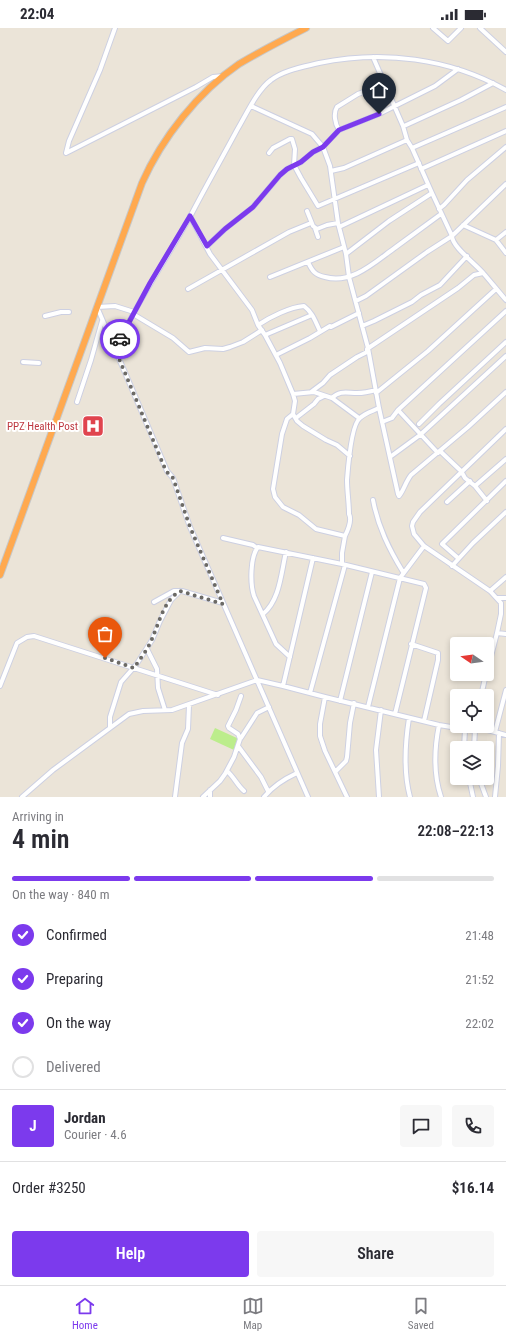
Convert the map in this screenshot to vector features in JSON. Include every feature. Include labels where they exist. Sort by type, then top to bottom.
[{"type":"highway","points":[[0,575],[142,183],[158,150],[174,127],[211,87],[240,64],[306,28]]},
{"type":"street","points":[[116,28],[100,70],[69,141],[66,152],[213,77],[225,76]]},
{"type":"street","points":[[433,28],[448,41],[461,28]]},
{"type":"street","points":[[480,28],[506,52]]},
{"type":"street","points":[[373,57],[404,126],[408,140],[454,242],[506,300]]},
{"type":"street","points":[[115,349],[251,106],[264,86],[271,80],[282,74],[310,65],[373,57],[407,59],[458,69],[493,83],[506,90]]},
{"type":"street","points":[[207,246],[221,232],[253,207],[280,175],[301,162],[313,152],[323,147],[339,130],[379,114],[442,82],[458,69]]},
{"type":"street","points":[[404,126],[461,100],[493,83]]},
{"type":"street","points":[[339,130],[335,116],[335,110],[337,107],[358,94],[385,84]]},
{"type":"street","points":[[251,106],[310,132],[323,147],[331,171],[349,277],[368,349],[379,408],[399,496],[407,480]]},
{"type":"street","points":[[412,148],[506,107]]},
{"type":"street","points":[[421,169],[506,131]]},
{"type":"street","points":[[269,153],[273,148],[290,139],[292,140],[295,149],[294,165],[300,178],[318,206],[419,163]]},
{"type":"street","points":[[331,171],[344,168],[408,140]]},
{"type":"street","points":[[439,209],[467,180],[506,147]]},
{"type":"street","points":[[314,228],[317,229],[327,225],[339,225],[428,184]]},
{"type":"street","points":[[356,301],[366,296],[452,236],[506,184]]},
{"type":"street","points":[[346,254],[388,221],[432,193]]},
{"type":"street","points":[[307,211],[318,237]]},
{"type":"street","points":[[308,262],[311,270],[320,276],[336,280],[355,275],[441,214]]},
{"type":"street","points":[[190,216],[216,263],[223,270],[252,310],[258,325],[265,335],[286,376],[293,394],[295,401],[293,414],[288,419],[282,434],[279,460],[273,484],[275,497],[283,507],[299,515],[316,529],[345,536]]},
{"type":"street","points":[[188,289],[289,232],[311,223]]},
{"type":"street","points":[[463,225],[496,240],[506,253]]},
{"type":"street","points":[[496,240],[506,232]]},
{"type":"street","points":[[270,277],[344,247]]},
{"type":"street","points":[[362,326],[374,322],[440,285],[466,256]]},
{"type":"street","points":[[311,392],[323,383],[330,375],[367,352],[368,349],[458,288],[474,275],[483,273]]},
{"type":"street","points":[[332,398],[346,392],[376,392],[423,355],[496,289]]},
{"type":"street","points":[[262,330],[243,342],[230,347],[223,349],[205,348],[189,352],[173,338],[134,313],[115,306],[97,307],[166,471],[173,478],[190,527],[308,797]]},
{"type":"street","points":[[258,325],[267,319],[304,306],[314,316],[320,331]]},
{"type":"street","points":[[382,422],[392,418],[398,410],[506,311]]},
{"type":"street","points":[[45,316],[61,312],[69,312]]},
{"type":"street","points":[[276,356],[320,331],[359,313]]},
{"type":"street","points":[[265,335],[312,315]]},
{"type":"street","points":[[76,402],[91,360],[102,321]]},
{"type":"street","points":[[419,424],[506,342]]},
{"type":"street","points":[[390,457],[420,435],[506,356]]},
{"type":"street","points":[[23,362],[40,363]]},
{"type":"street","points":[[293,394],[311,392],[332,398],[359,418]]},
{"type":"street","points":[[396,484],[407,480],[506,392]]},
{"type":"street","points":[[296,418],[318,399],[324,396]]},
{"type":"street","points":[[310,693],[343,565],[342,553],[350,517],[347,481],[352,434],[355,424],[359,418],[379,408]]},
{"type":"street","points":[[398,410],[420,435],[461,471],[465,478],[475,486],[487,501]]},
{"type":"street","points":[[293,414],[303,426],[337,445],[350,456]]},
{"type":"street","points":[[494,644],[502,607],[498,598],[424,546],[414,534],[412,526],[420,512],[506,429]]},
{"type":"street","points":[[475,486],[506,459]]},
{"type":"street","points":[[447,502],[470,481]]},
{"type":"street","points":[[458,558],[442,544],[506,482]]},
{"type":"street","points":[[373,500],[386,541],[403,572]]},
{"type":"street","points":[[452,566],[458,558],[506,513]]},
{"type":"street","points":[[223,538],[252,545],[257,548],[261,547],[313,558],[400,578],[426,586],[422,608],[395,714]]},
{"type":"street","points":[[368,707],[400,578],[424,546]]},
{"type":"street","points":[[257,548],[252,565],[251,588],[276,644],[290,657]]},
{"type":"street","points":[[263,614],[269,609],[274,600],[286,552]]},
{"type":"street","points":[[283,686],[313,558]]},
{"type":"street","points":[[340,701],[372,572]]},
{"type":"street","points":[[490,591],[506,577]]},
{"type":"street","points":[[154,602],[174,591],[180,591],[223,604]]},
{"type":"street","points":[[110,727],[110,717],[120,684],[134,668],[152,640],[167,605],[173,596],[180,591]]},
{"type":"street","points":[[498,598],[506,598]]},
{"type":"street","points":[[497,632],[506,634]]},
{"type":"street","points":[[0,686],[17,643],[27,637],[34,636],[218,695]]},
{"type":"street","points":[[412,644],[438,653],[438,660],[424,721]]},
{"type":"street","points":[[147,648],[157,669],[158,688],[164,710]]},
{"type":"street","points":[[22,797],[53,770],[110,727],[133,712],[172,710],[257,680],[450,727]]},
{"type":"street","points":[[495,797],[498,766],[497,733],[506,690]]},
{"type":"street","points":[[240,739],[240,736],[228,726],[241,696]]},
{"type":"street","points":[[325,697],[320,724],[320,736],[324,751],[331,765],[336,771],[347,797]]},
{"type":"street","points":[[336,771],[347,758],[350,723],[354,703]]},
{"type":"street","points":[[175,797],[182,743],[188,729],[189,705]]},
{"type":"street","points":[[203,797],[220,781],[227,771],[234,757],[240,739],[257,713],[269,707]]},
{"type":"street","points":[[379,797],[376,750],[381,710]]},
{"type":"street","points":[[409,718],[405,751],[407,785],[410,797]]},
{"type":"street","points":[[438,725],[434,761],[436,784],[441,797]]},
{"type":"street","points":[[494,732],[506,735]]},
{"type":"street","points":[[238,746],[261,777],[268,791]]},
{"type":"street","points":[[227,771],[234,776],[239,786],[244,791]]},
{"type":"street","points":[[264,797],[268,791],[283,780],[297,773]]},
{"type":"street","points":[[470,785],[473,797]]},
{"type":"street","points":[[482,785],[486,797]]},
{"type":"street","points":[[210,790],[210,797]]},
{"type":"green space","points":[[215,728],[239,739],[234,750],[210,739]]},
{"type":"way so far","points":[[105,658],[134,668],[152,640],[170,600],[180,591],[223,604],[190,527],[173,478],[166,471],[160,453],[115,349],[120,339]]},
{"type":"place","name":"PPZ Health Post","points":[[93,426]]},
{"type":"route","points":[[120,339],[150,283],[190,216],[196,224],[207,246],[225,229],[253,207],[280,175],[287,169],[301,162],[308,155],[323,147],[339,130],[344,127],[379,114]]}]
